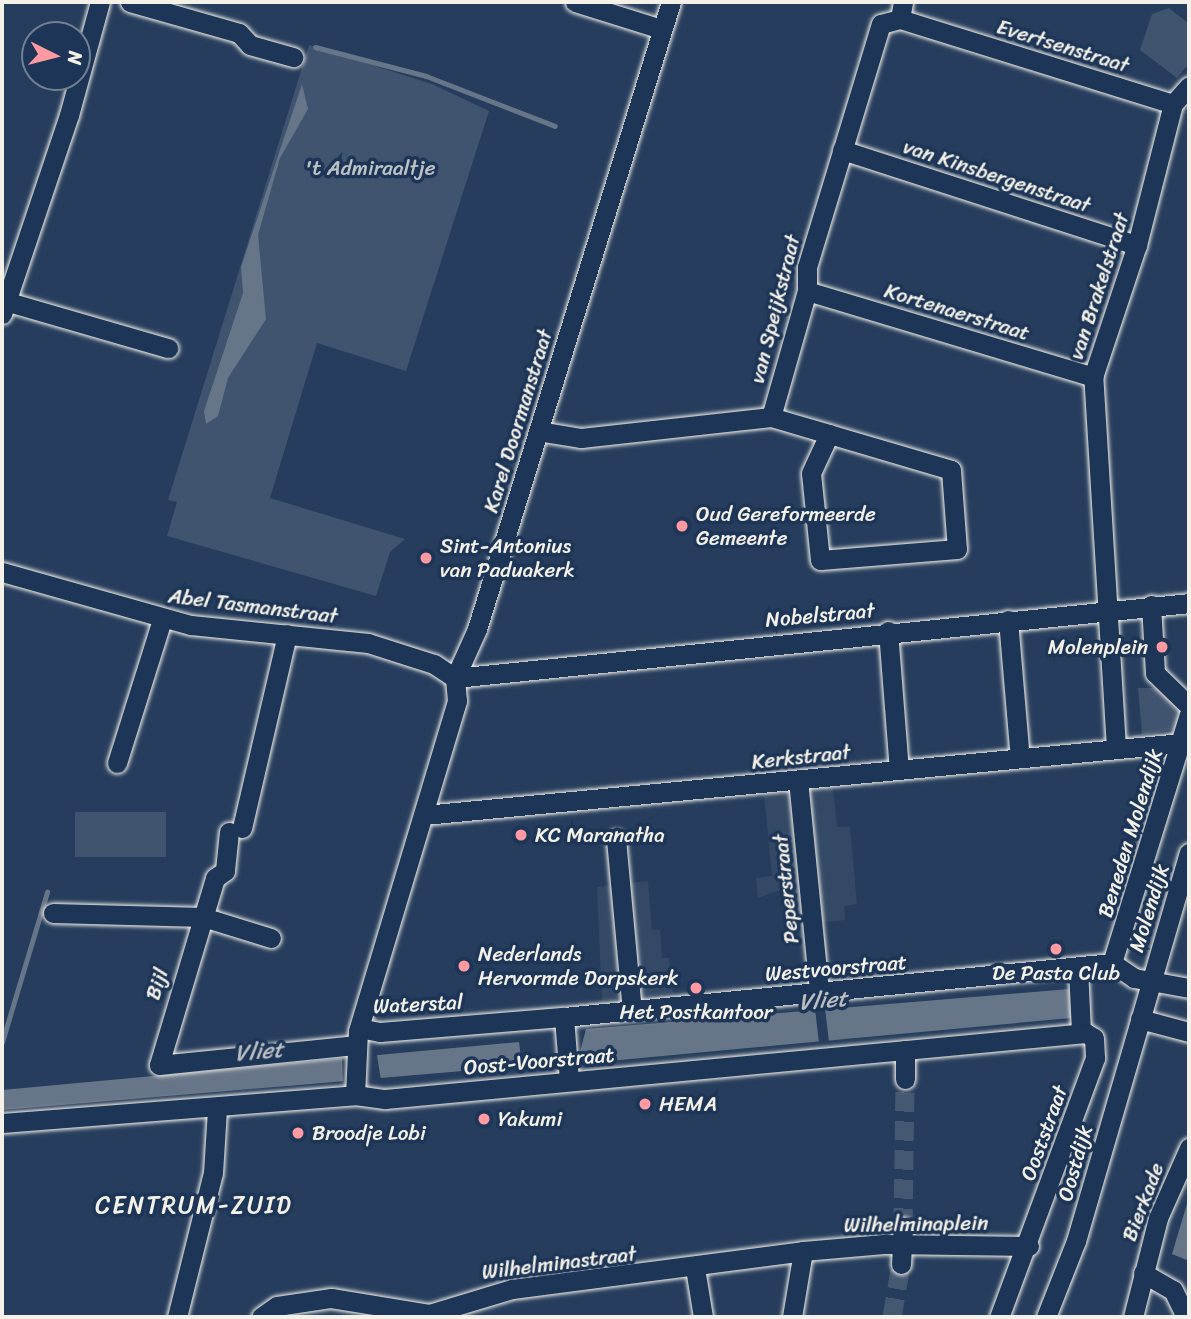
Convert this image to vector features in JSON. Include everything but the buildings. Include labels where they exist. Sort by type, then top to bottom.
[{"type":"street","points":[[100,2],[69,115],[4,307],[168,348]]},
{"type":"street","points":[[130,2],[239,33],[250,45],[293,57]]},
{"type":"street","points":[[575,2],[661,29]]},
{"type":"street","name":"Karel Doormanstraat","points":[[357,1089],[357,1042],[457,701],[455,678],[477,629],[671,2]]},
{"type":"street","name":"Evertsenstraat","points":[[902,10],[1173,104]]},
{"type":"street","name":"van Speijkstraat","points":[[538,431],[581,438],[771,417],[807,291],[807,267],[881,24],[902,10]]},
{"type":"street","points":[[1173,104],[1189,86]]},
{"type":"street","name":"van Brakelstraat","points":[[1116,748],[1105,611],[1093,377],[1137,245],[1173,104]]},
{"type":"street","name":"van Kinsbergenstraat","points":[[842,150],[1137,245]]},
{"type":"street","name":"Kortenaerstraat","points":[[807,291],[1093,377]]},
{"type":"street","points":[[771,417],[829,434],[951,470],[957,549],[820,560],[811,473],[829,434]]},
{"type":"street","name":"Abel Tasmanstraat","points":[[2,572],[162,619],[368,643],[434,664],[455,678]]},
{"type":"street","name":"Nobelstraat","points":[[455,678],[888,631],[1189,603]]},
{"type":"street","points":[[1151,605],[1155,673],[1189,705]]},
{"type":"street","points":[[117,763],[162,619]]},
{"type":"street","points":[[1008,620],[1019,748]]},
{"type":"street","points":[[888,631],[899,770]]},
{"type":"street","name":"Bijl","points":[[160,1066],[158,1054],[215,878],[225,871],[286,634]]},
{"type":"street","name":"Beneden Molendijk","points":[[1112,963],[1189,715]]},
{"type":"street","name":"Kerkstraat","points":[[424,815],[1182,743]]},
{"type":"street","name":"Peperstraat","points":[[798,780],[819,992]]},
{"type":"street","points":[[616,839],[632,1010]]},
{"type":"street","name":"Molendijk","points":[[1140,1019],[1150,968],[1189,853]]},
{"type":"street","points":[[53,913],[203,917],[271,938]]},
{"type":"street","points":[[1112,963],[1134,978],[1150,968],[1189,988]]},
{"type":"street","name":"Westvoorstraat","points":[[564,1017],[1112,963]]},
{"type":"street","points":[[1078,968],[1081,1032],[1094,1038],[1095,1058],[1126,1067]]},
{"type":"street","points":[[564,1017],[569,1081]]},
{"type":"street","name":"Waterstal","points":[[160,1066],[357,1042],[380,1032],[564,1017]]},
{"type":"street","points":[[1140,1019],[1180,1035]]},
{"type":"street","name":"Oostdijk","points":[[1046,1317],[1076,1241],[1140,1019]]},
{"type":"street","name":"Oost-Voorstraat","points":[[2,1123],[217,1110],[357,1089],[385,1099],[1081,1032]]},
{"type":"street","points":[[905,1050],[905,1079]]},
{"type":"street","name":"Ooststraat","points":[[999,1317],[1029,1246],[1095,1058]]},
{"type":"street","points":[[177,1317],[213,1173],[217,1110]]},
{"type":"street","name":"Bierkade","points":[[1133,1317],[1143,1273],[1189,1148]]},
{"type":"street","points":[[901,1264],[904,1235]]},
{"type":"street","name":"Wilhelminaplein","points":[[803,1251],[874,1244],[904,1235],[965,1245],[1029,1246]]},
{"type":"street","points":[[792,1317],[803,1251]]},
{"type":"street","name":"Wilhelminastraat","points":[[261,1317],[277,1306],[331,1297],[429,1314],[499,1291],[695,1268],[803,1251]]},
{"type":"street","points":[[695,1268],[703,1317]]},
{"type":"street","name":"Bierkade","points":[[1143,1273],[1166,1284],[1186,1307]]},
{"type":"shaded area","points":[[302,84],[308,109],[280,158],[258,235],[266,319],[228,378],[218,416],[206,424],[204,411],[243,293],[241,267]]},
{"type":"shaded area","points":[[833,788],[837,827],[850,827],[857,904],[844,906],[845,920],[816,923],[817,934],[825,934],[827,955],[819,957],[807,915],[783,917],[781,890],[758,898],[756,878],[772,876],[764,794]]},
{"type":"shaded area","points":[[648,881],[652,930],[660,930],[662,958],[669,958],[673,993],[602,1001],[597,887]]},
{"type":"shaded area","points":[[1069,989],[1071,1018],[588,1063],[580,1052],[586,1029]]},
{"type":"shaded area","points":[[519,1042],[522,1066],[2,1110],[2,1090]]},
{"type":"shaded area","points":[[1189,1197],[1189,1261],[1172,1254]]},
{"type":"green space","points":[[1169,8],[1189,24],[1189,63],[1177,78],[1140,50],[1152,14]]},
{"type":"green space","name":"'t Admiraaltje","points":[[309,45],[432,84],[489,111],[406,371],[317,343],[270,498],[405,539],[390,552],[376,596],[167,536],[177,502],[168,500]]},
{"type":"green space","points":[[1138,688],[1161,688],[1184,711],[1176,729],[1127,738],[1142,734]]},
{"type":"green space","points":[[75,812],[166,812],[166,857],[75,857]]},
{"type":"pier","points":[[825,1008],[829,1042],[819,1043],[815,1009]]},
{"type":"pier","points":[[376,1049],[381,1081],[343,1085],[342,1056]]},
{"type":"waterway","points":[[315,47],[426,76],[555,126]]},
{"type":"waterway","points":[[2,1042],[47,892]]},
{"type":"tunnel","points":[[903,1227],[905,1079]]},
{"type":"tunnel","points":[[892,1317],[901,1264]]},
{"type":"place","name":"Oud Gereformeerde Gemeente","points":[[682,526]]},
{"type":"place","name":"Sint-Antonius van Paduakerk","points":[[426,558]]},
{"type":"place","name":"Molenplein","points":[[1162,647]]},
{"type":"place","name":"KC Maranatha","points":[[521,835]]},
{"type":"place","name":"De Pasta Club","points":[[1056,949]]},
{"type":"place","name":"Nederlands Hervormde Dorpskerk","points":[[464,966]]},
{"type":"place","name":"Het Postkantoor","points":[[696,988]]},
{"type":"place","name":"HEMA","points":[[645,1104]]},
{"type":"place","name":"Yakumi","points":[[484,1119]]},
{"type":"place","name":"Broodje Lobi","points":[[298,1133]]},
{"type":"district","name":"CENTRUM-ZUID","points":[[194,1206]]},
{"type":"water label","name":"Vliet","points":[[823,1001]]},
{"type":"water label","name":"Vliet","points":[[259,1052]]}]
